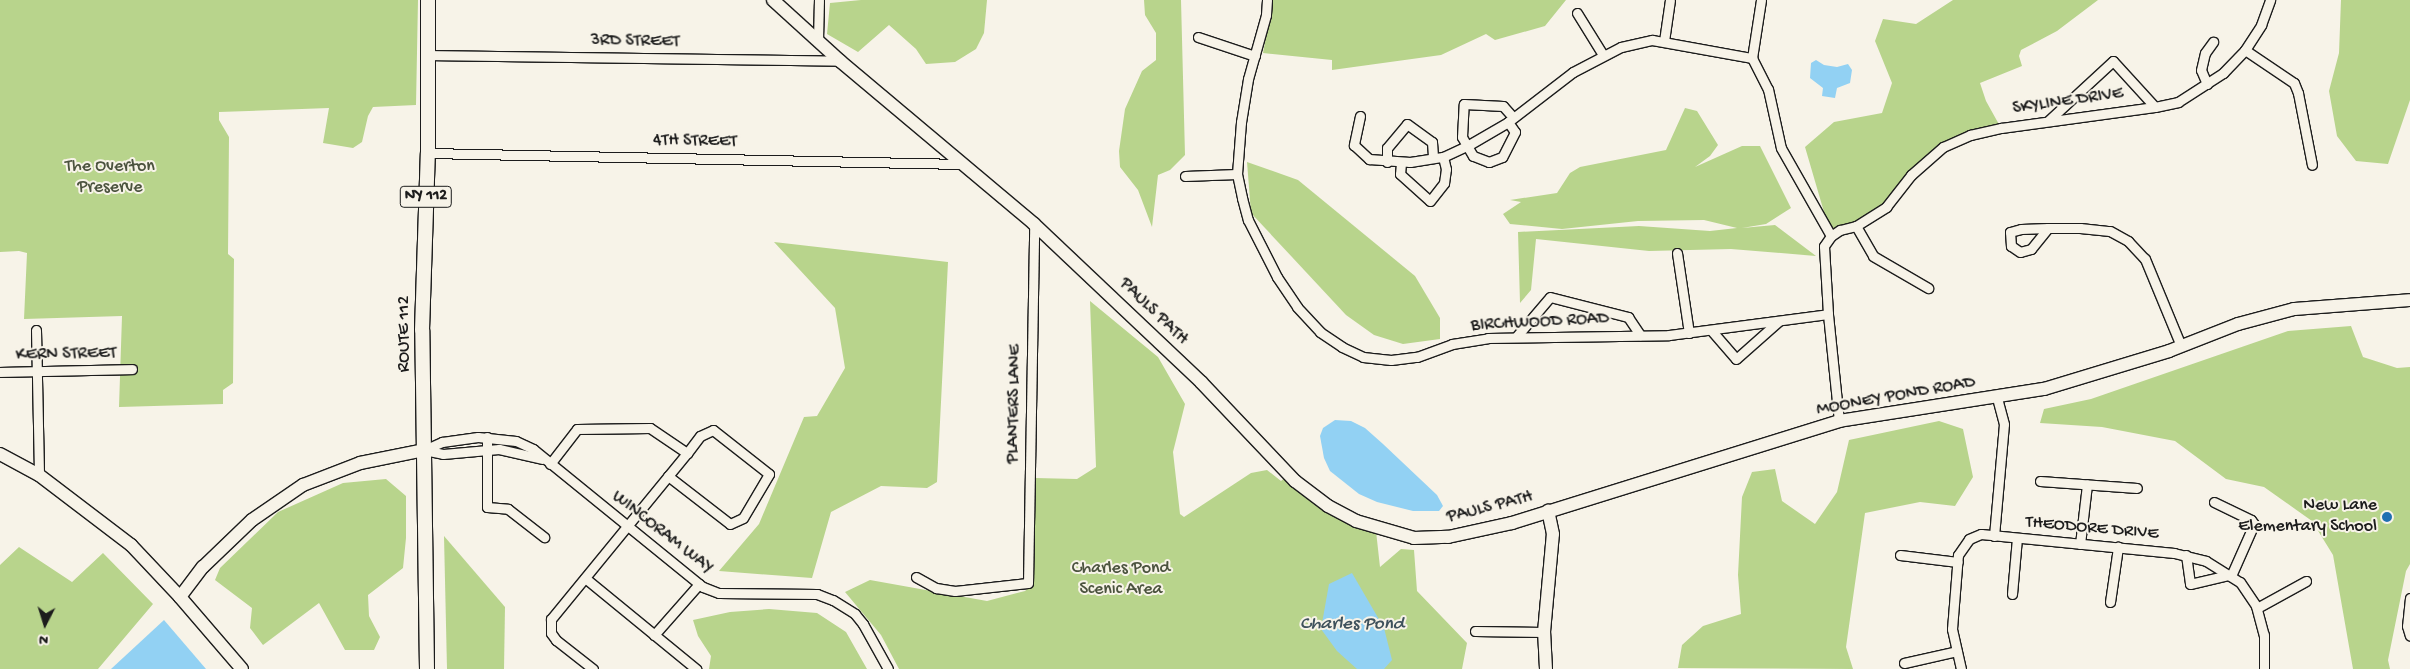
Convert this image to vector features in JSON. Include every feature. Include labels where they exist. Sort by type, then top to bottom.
[{"type":"main road","name":"ROUTE 112","points":[[427,669],[422,330],[428,154],[428,0]]},
{"type":"street","name":"PAULS PATH","points":[[773,0],[840,61],[1034,224],[1201,382],[1296,481],[1328,506],[1356,521],[1414,538],[1448,537],[1512,523],[1548,511]]},
{"type":"street","points":[[818,40],[819,0]]},
{"type":"street","name":"BIRCHWOOD ROAD","points":[[1268,0],[1241,122],[1237,174],[1248,220],[1277,277],[1297,307],[1320,332],[1342,347],[1364,357],[1391,360],[1417,357],[1452,344],[1516,337],[1689,333],[1828,314]]},
{"type":"street","points":[[1664,41],[1670,0]]},
{"type":"street","points":[[1761,0],[1752,58],[1768,89],[1781,148],[1831,236],[1824,246],[1828,314],[1839,421]]},
{"type":"street","name":"SKYLINE DRIVE","points":[[1831,236],[1840,230],[1856,226],[1886,207],[1911,175],[1943,147],[1970,135],[2048,120],[2155,107],[2178,102],[2223,73],[2246,50],[2261,26],[2270,0]]},
{"type":"street","points":[[1577,13],[1602,55]]},
{"type":"street","points":[[1198,37],[1255,56]]},
{"type":"street","points":[[1360,116],[1354,145],[1368,160],[1400,163],[1443,157],[1467,146],[1510,119],[1573,72],[1602,55],[1638,43],[1652,40],[1664,41],[1752,58]]},
{"type":"street","points":[[2207,84],[2201,70],[2205,53],[2213,42]]},
{"type":"street","points":[[2246,50],[2294,83],[2312,164]]},
{"type":"street","name":"3RD STREET","points":[[429,55],[840,61]]},
{"type":"street","points":[[2048,120],[2113,61],[2155,107]]},
{"type":"street","points":[[1464,104],[1503,106],[1510,119],[1515,132],[1502,156],[1489,162],[1473,156],[1462,137],[1464,104]]},
{"type":"street","points":[[1387,162],[1388,148],[1408,124],[1432,142],[1432,158]]},
{"type":"street","name":"4TH STREET","points":[[428,154],[962,164]]},
{"type":"street","points":[[1400,163],[1400,174],[1430,201],[1444,183],[1446,169],[1443,157]]},
{"type":"street","points":[[1185,176],[1237,174]]},
{"type":"street","name":"PLANTERS LANE","points":[[916,577],[936,588],[954,590],[1028,583],[1034,224]]},
{"type":"street","points":[[1856,226],[1873,256],[1928,288]]},
{"type":"street","points":[[2048,228],[2110,231],[2128,241],[2145,259],[2181,346]]},
{"type":"street","points":[[1677,252],[1689,333]]},
{"type":"street","points":[[1516,337],[1550,298],[1628,317],[1640,335]]},
{"type":"street","name":"MOONEY POND ROAD","points":[[1548,511],[1839,421],[1997,398],[2044,389],[2181,346],[2238,324],[2294,309],[2410,300]]},
{"type":"street","points":[[1710,330],[1736,360],[1779,320]]},
{"type":"street","points":[[36,330],[39,475]]},
{"type":"street","name":"KERN STREET","points":[[0,372],[132,369]]},
{"type":"street","points":[[1994,536],[2004,424],[1997,398]]},
{"type":"street","points":[[547,462],[577,429],[650,428],[687,453]]},
{"type":"street","points":[[593,669],[556,640],[552,633],[551,619],[700,436],[713,430],[769,474],[743,518],[730,524],[668,476]]},
{"type":"street","points":[[488,437],[487,508],[508,509],[544,537]]},
{"type":"street","name":"WINCORAM WAY","points":[[424,450],[442,442],[488,437],[516,440],[533,449],[699,584],[719,593],[817,594],[834,600],[855,614],[863,624],[888,669]]},
{"type":"street","name":"WINCORAM WAY","points":[[424,450],[443,454],[499,449],[547,462]]},
{"type":"street","points":[[180,597],[203,568],[252,520],[303,484],[360,463],[424,450]]},
{"type":"street","points":[[0,454],[39,475],[130,545],[180,597],[242,669]]},
{"type":"street","points":[[2040,481],[2137,488]]},
{"type":"street","points":[[2080,544],[2087,484]]},
{"type":"street","points":[[2186,555],[2190,584],[2230,576],[2254,524],[2251,520],[2214,502]]},
{"type":"street","points":[[1546,669],[1544,632],[1553,534],[1548,511]]},
{"type":"street","name":"THEODORE DRIVE","points":[[1961,669],[1952,621],[1958,562],[1962,548],[1969,538],[1981,534],[2186,555],[2206,561],[2240,582],[2257,608],[2264,635],[2264,669]]},
{"type":"street","points":[[2012,594],[2017,538]]},
{"type":"street","points":[[2110,602],[2118,547]]},
{"type":"street","points":[[1900,554],[1958,562]]},
{"type":"street","points":[[585,578],[696,669]]},
{"type":"street","points":[[2257,608],[2306,581]]},
{"type":"street","points":[[654,635],[699,584]]},
{"type":"street","points":[[2410,598],[2406,626],[2410,636]]},
{"type":"street","points":[[1475,631],[1544,632]]},
{"type":"street","points":[[1904,663],[1957,651]]},
{"type":"green space","name":"The Overton Preserve","points":[[0,0],[418,0],[416,105],[373,107],[368,116],[362,142],[353,148],[323,143],[329,108],[219,112],[219,120],[229,137],[228,254],[234,259],[233,383],[223,390],[223,404],[119,407],[122,316],[24,319],[27,253],[19,251],[0,252]]},
{"type":"green space","points":[[861,0],[987,0],[984,33],[976,49],[955,62],[926,64],[916,49],[889,25],[858,52],[827,34],[830,3]]},
{"type":"green space","points":[[1144,0],[1181,0],[1185,155],[1170,170],[1158,175],[1152,227],[1138,190],[1120,167],[1119,151],[1125,109],[1142,71],[1156,60],[1156,33],[1145,15]]},
{"type":"green space","points":[[1273,0],[1566,0],[1545,26],[1495,40],[1486,34],[1441,55],[1332,70],[1332,60],[1263,53]]},
{"type":"green space","points":[[1953,0],[2098,0],[2057,31],[2021,50],[2019,56],[2022,66],[1980,83],[1986,101],[2001,128],[1943,147],[1886,207],[1831,236],[1805,147],[1834,122],[1882,113],[1892,83],[1875,41],[1883,19],[1916,24]]},
{"type":"green space","points":[[2341,0],[2410,0],[2410,100],[2388,164],[2356,161],[2337,136],[2329,91],[2339,53]]},
{"type":"green space","points":[[1685,108],[1697,111],[1718,145],[1710,156],[1695,167],[1742,146],[1760,146],[1791,208],[1766,224],[1742,228],[1775,225],[1816,256],[1731,249],[1649,251],[1536,239],[1531,290],[1520,303],[1518,232],[1639,226],[1710,231],[1737,228],[1704,220],[1638,221],[1562,229],[1510,224],[1503,214],[1521,202],[1510,200],[1557,193],[1570,173],[1580,167],[1666,150]]},
{"type":"green space","points":[[1247,162],[1298,180],[1415,276],[1440,318],[1440,339],[1403,344],[1374,335],[1346,315],[1251,213]]},
{"type":"green space","points":[[774,242],[948,262],[937,482],[927,488],[881,486],[831,512],[812,578],[719,571],[759,524],[804,417],[817,416],[845,368],[835,308]]},
{"type":"green space","name":"Charles Pond Scenic Area","points":[[1090,301],[1158,357],[1185,404],[1173,452],[1180,514],[1184,517],[1251,473],[1267,470],[1281,481],[1289,474],[1376,531],[1380,567],[1401,549],[1414,550],[1417,591],[1467,643],[1462,669],[899,669],[881,635],[845,592],[870,580],[987,601],[1025,591],[1033,584],[1035,478],[1077,479],[1096,467]]},
{"type":"green space","points":[[2351,326],[2363,357],[2397,368],[2410,367],[2410,564],[2406,571],[2388,660],[2390,669],[2353,669],[2333,555],[2312,521],[2264,487],[2226,479],[2175,441],[2102,427],[2040,423],[2044,409],[2091,399],[2288,331]]},
{"type":"green space","points":[[1939,421],[1963,429],[1973,477],[1955,506],[1920,502],[1865,513],[1846,647],[1853,669],[1678,668],[1682,645],[1703,626],[1741,614],[1738,575],[1742,497],[1752,472],[1775,469],[1782,501],[1815,524],[1837,492],[1849,440]]},
{"type":"green space","points":[[386,479],[406,496],[406,538],[403,568],[368,595],[369,616],[380,637],[374,650],[345,650],[319,603],[263,645],[250,628],[252,608],[215,580],[220,568],[278,512],[343,483]]},
{"type":"green space","points":[[444,536],[505,607],[504,669],[447,669]]},
{"type":"green space","points":[[19,547],[72,582],[103,553],[153,604],[98,669],[0,669],[0,565]]},
{"type":"green space","points":[[769,609],[817,613],[846,632],[867,669],[709,669],[711,656],[698,636],[693,620],[730,612]]},
{"type":"water","points":[[1816,60],[1824,65],[1837,67],[1848,64],[1852,70],[1850,83],[1837,88],[1835,98],[1822,96],[1823,88],[1810,78],[1811,63]]},
{"type":"water","points":[[1335,420],[1351,421],[1365,428],[1437,495],[1443,506],[1439,511],[1413,511],[1377,502],[1359,494],[1330,471],[1324,458],[1320,436],[1323,428]]},
{"type":"water","name":"Charles Pond","points":[[1352,573],[1384,628],[1392,660],[1384,669],[1357,669],[1337,651],[1321,629],[1329,584]]},
{"type":"water","points":[[164,620],[206,669],[111,669]]},
{"type":"place","name":"New Lane Elementary School","points":[[2387,517]]}]
